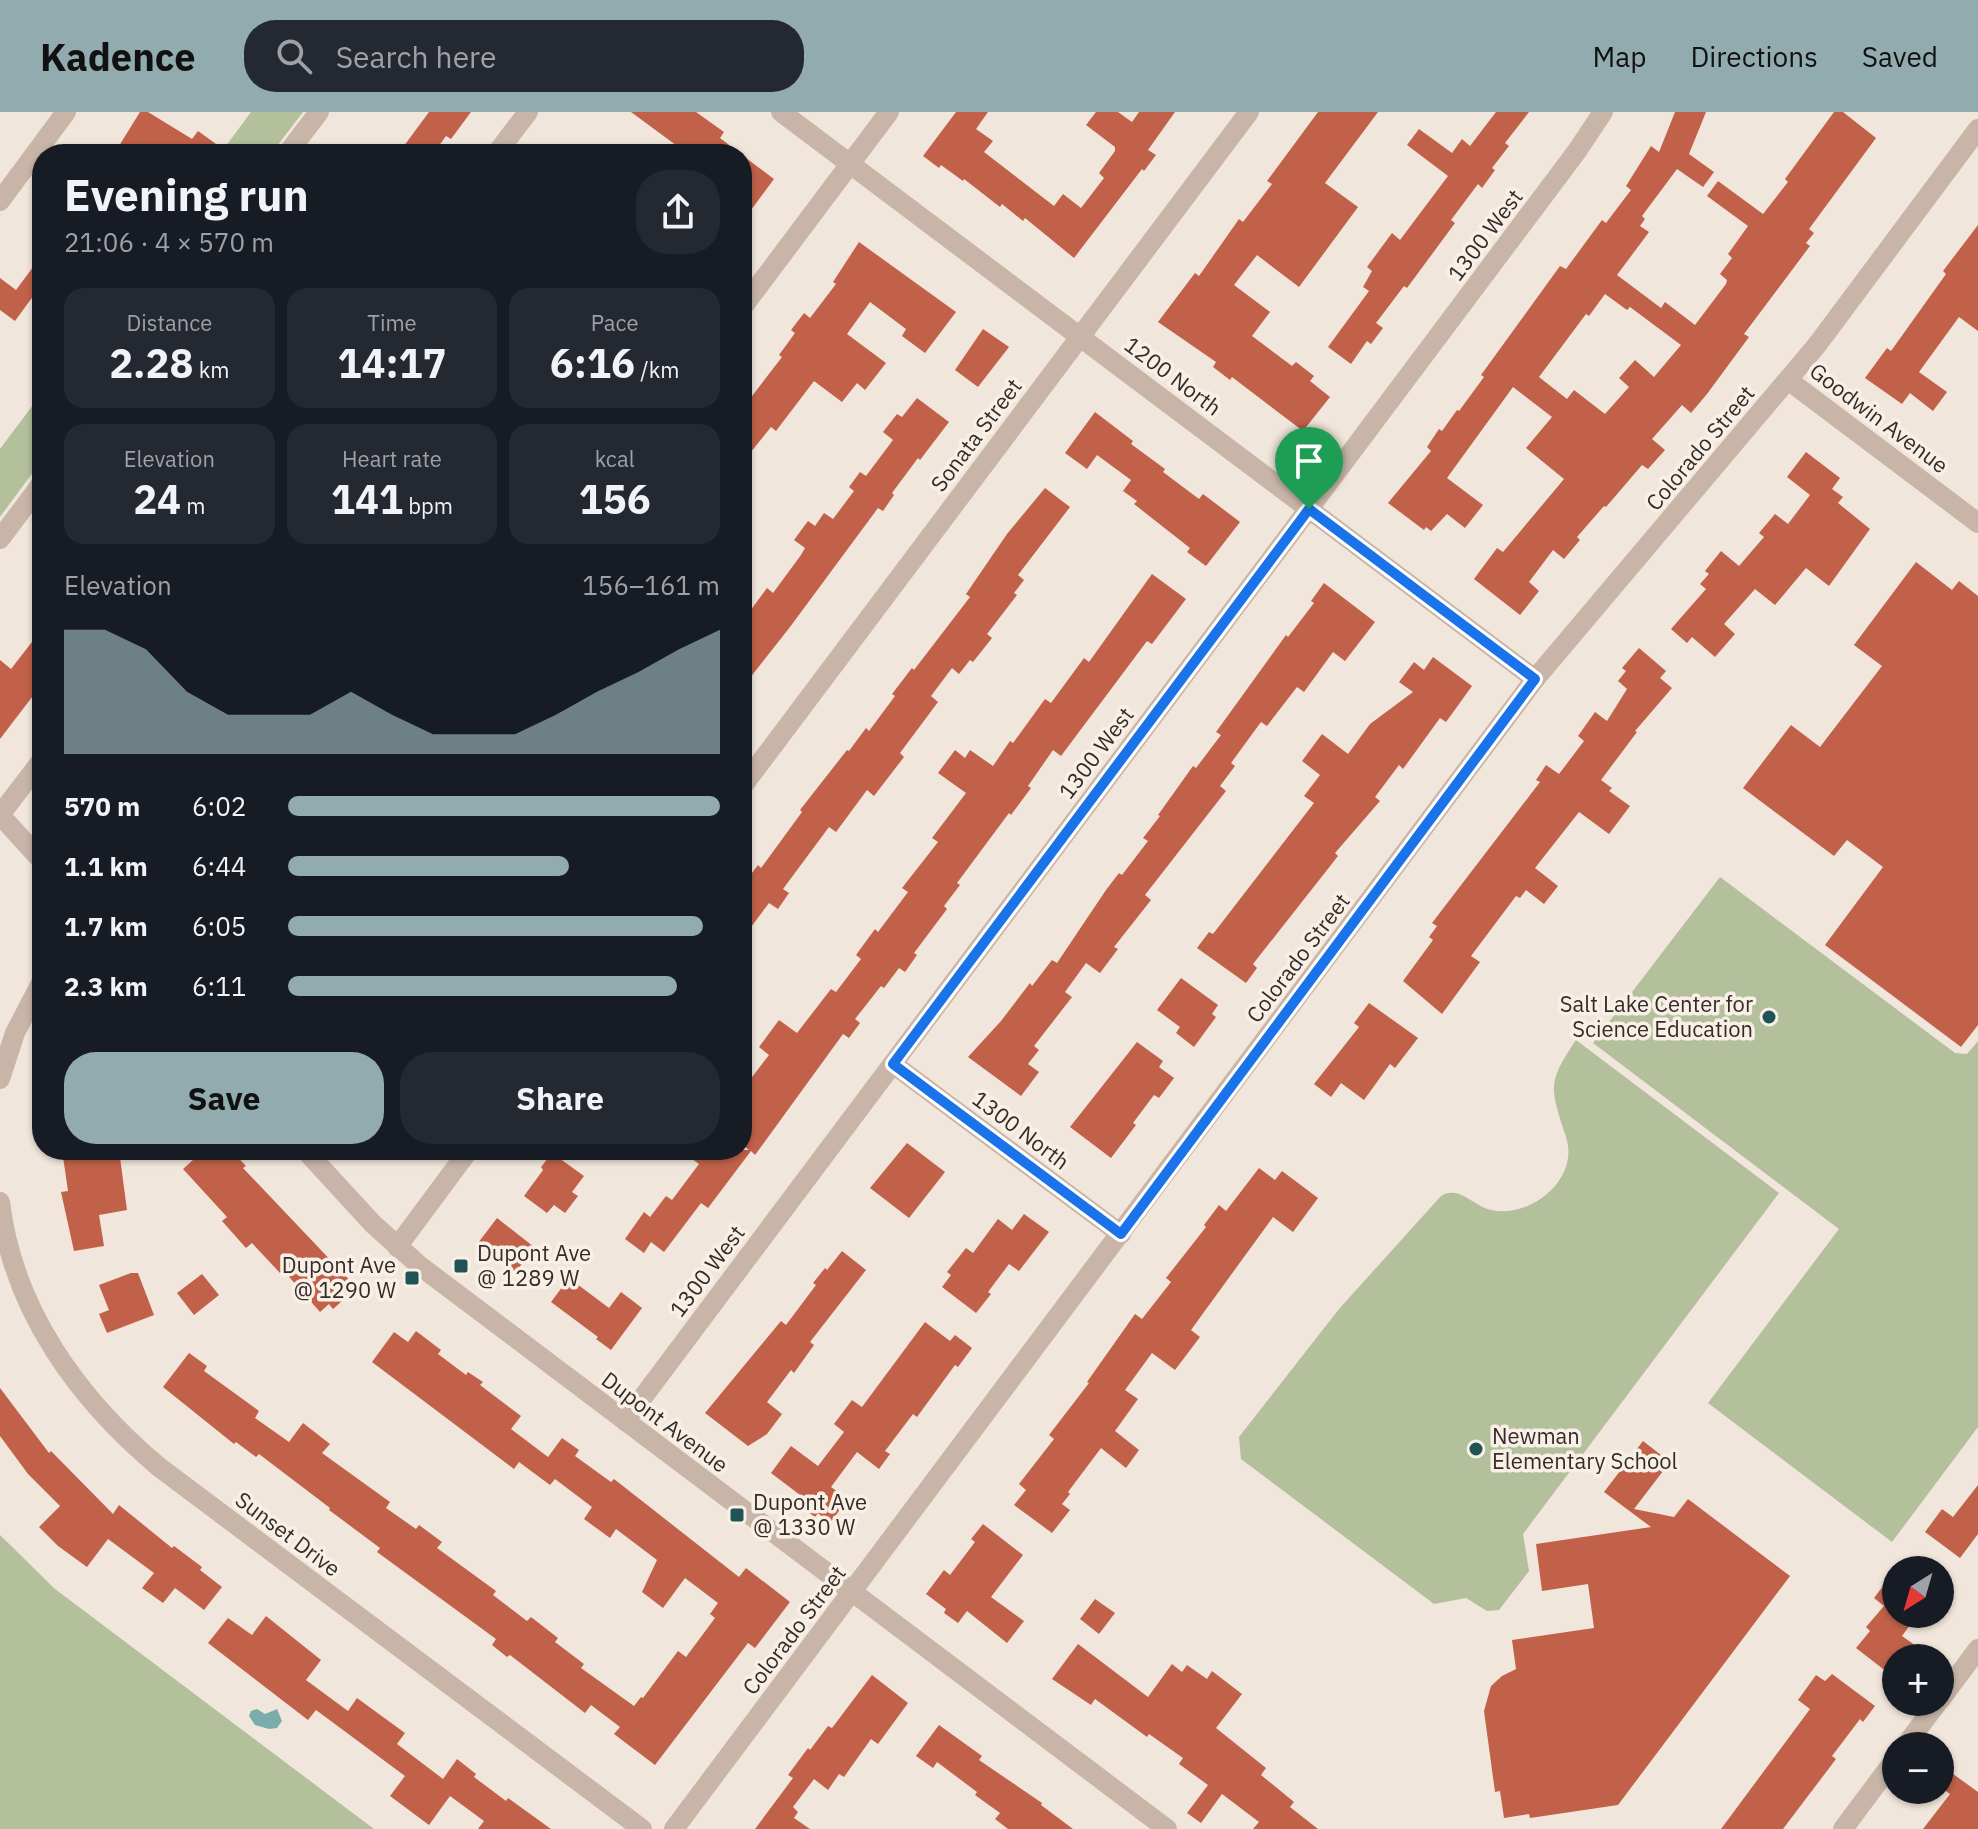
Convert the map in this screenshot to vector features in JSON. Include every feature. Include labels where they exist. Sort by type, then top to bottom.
[{"type":"street","points":[[42,144],[66,112]]},
{"type":"street","points":[[295,144],[319,112]]},
{"type":"street","points":[[504,144],[528,112]]},
{"type":"street","name":"1200 North","points":[[781,112],[1535,679]]},
{"type":"street","points":[[752,295],[889,112]]},
{"type":"street","name":"Sonata Street","points":[[752,774],[1249,112]]},
{"type":"street","name":"1300 West","points":[[625,1421],[1577,151],[1603,112]]},
{"type":"street","name":"Colorado Street","points":[[674,1829],[1535,679],[1788,380],[1978,129]]},
{"type":"street","points":[[0,201],[32,158]]},
{"type":"street","name":"Goodwin Avenue","points":[[1788,380],[1978,523]]},
{"type":"street","points":[[0,539],[32,496]]},
{"type":"street","points":[[32,773],[0,815],[32,850]]},
{"type":"street","points":[[0,1079],[15,1033],[32,1000]]},
{"type":"street","name":"1300 North","points":[[893,1064],[1121,1234]]},
{"type":"street","name":"Dupont Avenue","points":[[314,1160],[397,1247],[1167,1829]]},
{"type":"street","points":[[397,1247],[462,1160]]},
{"type":"street","name":"Sunset Drive","points":[[0,1202],[12,1255],[38,1322],[57,1357],[78,1386],[129,1442],[642,1829]]},
{"type":"street","points":[[1954,1681],[1978,1649]]},
{"type":"street","points":[[1916,1732],[1928,1716]]},
{"type":"street","points":[[1843,1829],[1882,1777]]},
{"type":"green space","points":[[251,112],[303,112],[279,144],[227,144]]},
{"type":"green space","points":[[32,406],[32,474],[0,517],[0,449]]},
{"type":"green space","points":[[1720,877],[1955,1053],[1967,1054],[1978,1041],[1978,1427],[1892,1542],[1708,1403],[1839,1229],[1593,1043]]},
{"type":"green space","points":[[1576,1040],[1779,1193],[1523,1534],[1529,1571],[1499,1610],[1487,1611],[1466,1598],[1434,1604],[1241,1459],[1239,1437],[1339,1309],[1441,1196],[1454,1193],[1484,1208],[1506,1211],[1536,1202],[1559,1181],[1568,1153],[1554,1086],[1560,1066]]},
{"type":"green space","points":[[0,1535],[55,1589],[374,1829],[0,1829]]},
{"type":"water","points":[[257,1709],[265,1714],[277,1709],[282,1721],[277,1728],[255,1725],[249,1716],[251,1711]]},
{"type":"building","points":[[140,112],[148,112],[192,139],[198,131],[216,144],[120,144]]},
{"type":"building","points":[[429,112],[471,112],[451,139],[446,136],[440,144],[405,144]]},
{"type":"building","points":[[631,112],[696,112],[724,132],[720,138],[728,144],[674,144]]},
{"type":"building","points":[[956,112],[988,112],[976,129],[993,141],[984,152],[1054,206],[1063,194],[1081,208],[1104,178],[1099,173],[1115,151],[1115,147],[1086,125],[1096,112],[1118,112],[1132,122],[1139,112],[1175,112],[1148,150],[1156,155],[1074,258],[1025,218],[1023,221],[964,179],[941,165],[939,168],[923,156]]},
{"type":"building","points":[[1318,112],[1378,112],[1325,183],[1358,207],[1299,287],[1257,255],[1234,285],[1270,312],[1252,336],[1292,366],[1296,362],[1314,376],[1310,381],[1330,397],[1303,431],[1232,377],[1230,380],[1213,367],[1216,362],[1158,322],[1195,273],[1199,276],[1239,219],[1243,222],[1272,184],[1267,181]]},
{"type":"building","points":[[1496,112],[1529,112],[1505,143],[1509,146],[1492,168],[1495,170],[1482,188],[1478,184],[1451,220],[1455,223],[1407,288],[1404,286],[1376,323],[1383,328],[1371,344],[1367,341],[1351,364],[1328,347],[1369,291],[1363,287],[1372,271],[1367,267],[1392,233],[1400,240],[1448,176],[1407,145],[1419,129],[1452,153],[1462,139],[1470,146]]},
{"type":"building","points":[[1675,112],[1706,112],[1689,154],[1714,172],[1703,187],[1677,169],[1642,216],[1645,219],[1640,226],[1649,232],[1617,275],[1661,308],[1665,302],[1695,325],[1726,284],[1727,280],[1720,274],[1732,258],[1728,254],[1748,226],[1707,196],[1718,181],[1763,214],[1834,112],[1843,112],[1876,138],[1809,229],[1814,233],[1806,243],[1810,246],[1744,334],[1749,337],[1707,394],[1691,413],[1682,405],[1652,439],[1665,450],[1648,469],[1642,465],[1604,506],[1577,537],[1580,540],[1564,559],[1553,550],[1529,582],[1539,591],[1520,615],[1474,579],[1497,548],[1503,552],[1564,479],[1526,448],[1552,417],[1513,387],[1447,478],[1483,505],[1465,528],[1447,514],[1431,531],[1426,527],[1424,530],[1388,503],[1431,451],[1427,447],[1439,429],[1442,431],[1459,411],[1484,377],[1481,375],[1560,266],[1566,269],[1602,220],[1606,223],[1631,190],[1626,186],[1651,146],[1659,152]],"holes":[[[1605,294],[1627,310],[1630,307],[1681,345],[1654,377],[1635,360],[1619,378],[1629,387],[1605,414],[1574,390],[1567,399],[1539,377],[1586,314],[1589,316]]]},
{"type":"building","points":[[752,162],[774,179],[752,209]]},
{"type":"building","points":[[1978,225],[1978,331],[1959,317],[1919,372],[1947,392],[1933,411],[1910,393],[1902,404],[1865,378],[1887,348],[1891,351],[1946,274],[1943,271]]},
{"type":"building","points":[[859,242],[956,312],[925,353],[902,336],[906,329],[870,302],[847,334],[886,363],[865,390],[857,383],[842,402],[814,381],[776,431],[771,427],[752,451],[752,396],[782,357],[779,355],[795,333],[791,330],[804,313],[810,318],[836,284],[833,282]]},
{"type":"building","points":[[32,268],[32,298],[15,321],[0,310],[0,278],[16,290]]},
{"type":"building","points":[[983,329],[1009,347],[978,387],[955,370]]},
{"type":"building","points":[[917,398],[949,422],[892,493],[894,495],[883,511],[878,508],[752,675],[752,608],[767,588],[773,593],[801,555],[805,548],[794,540],[808,521],[815,526],[824,513],[833,519],[854,491],[849,487],[860,472],[866,476],[893,440],[883,432],[897,414],[902,417]]},
{"type":"building","points":[[1095,412],[1165,469],[1163,472],[1199,499],[1203,494],[1240,522],[1206,566],[1187,552],[1190,548],[1134,504],[1137,501],[1123,491],[1131,480],[1097,455],[1087,469],[1065,453]]},
{"type":"building","points":[[1806,452],[1840,478],[1832,489],[1843,497],[1838,503],[1870,529],[1829,586],[1806,568],[1775,605],[1755,589],[1724,624],[1735,634],[1715,657],[1692,637],[1687,643],[1671,629],[1706,589],[1700,584],[1709,574],[1705,571],[1721,551],[1739,566],[1764,537],[1759,533],[1775,514],[1788,524],[1810,495],[1787,477]]},
{"type":"building","points":[[1045,488],[1070,507],[1018,575],[1024,580],[1014,593],[1017,595],[987,634],[992,638],[959,674],[952,668],[931,696],[938,702],[900,753],[904,757],[874,796],[867,790],[836,832],[829,827],[783,889],[789,893],[778,909],[769,903],[752,926],[752,873],[758,865],[761,868],[802,812],[800,810],[866,728],[869,731],[895,696],[892,694],[970,597],[966,594],[1007,534]]},
{"type":"building","points":[[1916,562],[1952,590],[1959,581],[1978,596],[1978,1025],[1961,1047],[1825,945],[1883,867],[1847,840],[1834,856],[1743,788],[1791,725],[1820,747],[1882,666],[1854,645]]},
{"type":"building","points":[[1152,574],[1186,599],[1152,644],[1147,641],[1061,756],[1053,750],[1028,786],[1031,788],[957,883],[960,885],[944,906],[947,909],[914,953],[917,955],[905,972],[899,968],[884,988],[881,986],[855,1019],[860,1023],[849,1038],[843,1034],[755,1155],[752,1152],[752,1077],[769,1055],[759,1047],[779,1020],[797,1033],[831,989],[836,992],[861,959],[856,955],[908,892],[902,888],[938,842],[932,838],[966,793],[938,773],[955,750],[965,758],[970,750],[993,766],[1045,699],[1051,703],[1084,658],[1089,662]]},
{"type":"building","points":[[1324,583],[1375,622],[1345,661],[1333,652],[1304,692],[1297,687],[1267,726],[1261,722],[1231,763],[1235,766],[1220,786],[1226,791],[1145,895],[1151,900],[1114,947],[1118,949],[1100,973],[1086,963],[1065,992],[1072,997],[1034,1046],[1039,1050],[1028,1064],[1039,1072],[1021,1096],[968,1057],[1030,983],[1032,986],[1052,960],[1057,963],[1106,890],[1148,841],[1143,838],[1158,815],[1193,766],[1196,768],[1221,735],[1216,732],[1286,635],[1288,637],[1314,603],[1311,601]]},
{"type":"building","points":[[32,642],[32,697],[0,739],[0,660],[11,669]]},
{"type":"building","points":[[1639,648],[1666,671],[1660,678],[1672,688],[1635,731],[1601,780],[1612,788],[1609,791],[1630,806],[1609,834],[1579,812],[1535,868],[1558,886],[1544,904],[1526,890],[1520,898],[1516,896],[1471,956],[1480,962],[1442,1014],[1403,981],[1433,940],[1429,937],[1437,926],[1432,923],[1540,782],[1536,780],[1546,765],[1559,774],[1584,741],[1578,736],[1595,712],[1607,721],[1627,689],[1618,681],[1626,671],[1622,668]]},
{"type":"building","points":[[1433,657],[1472,686],[1446,722],[1440,718],[1403,769],[1399,765],[1375,797],[1380,801],[1335,853],[1338,856],[1253,964],[1257,968],[1246,983],[1197,948],[1209,932],[1213,934],[1314,803],[1304,796],[1320,775],[1302,761],[1322,734],[1348,754],[1370,724],[1413,692],[1399,682],[1414,662],[1424,670]]},
{"type":"building","points":[[1181,978],[1218,1005],[1212,1014],[1216,1017],[1194,1047],[1176,1033],[1180,1027],[1157,1010]]},
{"type":"building","points":[[1369,1003],[1418,1038],[1395,1068],[1390,1064],[1364,1100],[1341,1083],[1331,1097],[1314,1084],[1359,1027],[1354,1023]]},
{"type":"building","points":[[1137,1042],[1163,1061],[1159,1067],[1174,1078],[1159,1098],[1154,1095],[1111,1158],[1070,1127]]},
{"type":"building","points":[[907,1143],[945,1172],[909,1218],[870,1188]]},
{"type":"building","points":[[63,1160],[120,1160],[127,1210],[99,1215],[104,1246],[74,1251],[61,1192],[68,1191]]},
{"type":"building","points":[[193,1160],[240,1160],[246,1166],[243,1168],[357,1288],[333,1309],[329,1304],[320,1312],[283,1270],[280,1273],[252,1243],[246,1248],[222,1221],[227,1217],[183,1169]]},
{"type":"building","points":[[546,1160],[562,1160],[584,1176],[572,1192],[578,1196],[565,1213],[554,1205],[547,1213],[524,1196],[543,1170],[541,1167]]},
{"type":"building","points":[[694,1160],[744,1160],[708,1208],[701,1203],[664,1252],[651,1242],[644,1253],[625,1239],[644,1212],[650,1217],[666,1196],[672,1200],[699,1164]]},
{"type":"building","points":[[1259,1168],[1275,1180],[1282,1171],[1318,1198],[1293,1232],[1273,1217],[1191,1330],[1200,1337],[1175,1370],[1152,1353],[1125,1390],[1138,1399],[1115,1431],[1139,1450],[1126,1468],[1101,1448],[1068,1492],[1070,1494],[1062,1504],[1070,1510],[1052,1533],[1014,1505],[1026,1490],[1019,1484],[1054,1439],[1049,1435],[1089,1383],[1135,1314],[1142,1319],[1171,1282],[1166,1278],[1206,1227],[1204,1225],[1219,1205],[1226,1211]]},
{"type":"building","points":[[1024,1214],[1049,1232],[1019,1271],[1009,1264],[976,1313],[942,1287],[951,1275],[947,1272],[966,1248],[973,1253],[998,1219],[1012,1230]]},
{"type":"building","points":[[497,1218],[534,1247],[516,1272],[478,1243]]},
{"type":"building","points":[[842,1251],[866,1270],[810,1342],[814,1345],[794,1373],[791,1370],[767,1402],[782,1414],[767,1434],[748,1446],[705,1413],[781,1321],[786,1325],[816,1285],[813,1283]]},
{"type":"building","points":[[138,1273],[154,1315],[107,1333],[99,1314],[109,1310],[99,1285]]},
{"type":"building","points":[[202,1274],[219,1295],[194,1315],[177,1293]]},
{"type":"building","points":[[569,1278],[609,1308],[621,1292],[642,1308],[611,1350],[551,1302]]},
{"type":"building","points":[[925,1322],[950,1341],[955,1335],[972,1348],[958,1367],[955,1365],[917,1417],[913,1414],[885,1451],[890,1454],[879,1469],[857,1452],[831,1487],[848,1499],[830,1523],[818,1513],[815,1517],[799,1505],[804,1498],[771,1473],[791,1446],[818,1466],[844,1432],[834,1424],[852,1400],[862,1407]]},
{"type":"building","points":[[416,1331],[441,1350],[438,1354],[466,1375],[468,1372],[483,1382],[480,1385],[521,1416],[511,1429],[548,1457],[562,1438],[579,1450],[575,1456],[611,1482],[614,1479],[739,1577],[746,1568],[790,1602],[755,1648],[748,1643],[655,1765],[614,1734],[620,1727],[591,1705],[585,1713],[510,1655],[507,1657],[492,1645],[496,1639],[377,1552],[380,1548],[330,1508],[259,1454],[256,1457],[236,1442],[234,1444],[163,1387],[189,1353],[207,1366],[204,1371],[259,1411],[255,1418],[289,1442],[303,1423],[330,1444],[322,1453],[390,1502],[386,1508],[416,1529],[419,1525],[442,1542],[437,1548],[496,1591],[493,1595],[527,1621],[531,1617],[558,1638],[555,1642],[584,1664],[581,1668],[634,1706],[678,1651],[686,1657],[715,1618],[710,1614],[718,1603],[685,1578],[663,1608],[642,1592],[657,1560],[616,1529],[610,1538],[584,1519],[592,1507],[555,1479],[550,1485],[519,1462],[514,1469],[372,1362],[394,1332],[408,1342]]},
{"type":"building","points":[[0,1388],[49,1453],[51,1451],[113,1514],[119,1505],[172,1548],[174,1546],[202,1567],[200,1570],[222,1587],[204,1610],[175,1588],[163,1603],[142,1588],[154,1573],[108,1539],[87,1567],[58,1546],[39,1527],[60,1506],[28,1474],[0,1436]]},
{"type":"building","points":[[1643,1441],[1670,1462],[1634,1509],[1674,1517],[1688,1499],[1790,1576],[1618,1805],[1530,1818],[1529,1814],[1504,1818],[1500,1791],[1495,1792],[1484,1711],[1491,1686],[1516,1669],[1512,1640],[1594,1628],[1588,1584],[1542,1591],[1536,1544],[1651,1527],[1604,1492]]},
{"type":"building","points":[[1978,1485],[1978,1534],[1960,1558],[1925,1532],[1942,1509],[1953,1517]]},
{"type":"building","points":[[983,1524],[1023,1555],[991,1597],[1024,1621],[1007,1643],[967,1611],[958,1623],[926,1594],[944,1570],[950,1575],[975,1542],[971,1539]]},
{"type":"building","points":[[1882,1587],[1882,1604],[1874,1598]]},
{"type":"building","points":[[1095,1599],[1115,1613],[1099,1634],[1080,1619]]},
{"type":"building","points":[[1882,1608],[1882,1628],[1908,1628],[1902,1636],[1913,1644],[1882,1644],[1882,1668],[1856,1648],[1870,1631],[1866,1627]]},
{"type":"building","points":[[266,1616],[321,1660],[306,1680],[348,1711],[357,1698],[405,1733],[397,1744],[443,1779],[457,1759],[476,1774],[474,1777],[506,1801],[508,1798],[551,1829],[478,1829],[484,1821],[450,1796],[429,1825],[390,1796],[405,1776],[316,1710],[308,1720],[208,1643],[228,1618],[252,1635]]},
{"type":"building","points":[[1078,1644],[1148,1697],[1172,1664],[1182,1672],[1187,1665],[1207,1679],[1212,1671],[1242,1694],[1216,1728],[1266,1768],[1261,1775],[1294,1802],[1290,1807],[1318,1829],[1253,1829],[1259,1822],[1222,1794],[1201,1823],[1187,1813],[1208,1785],[1179,1764],[1183,1758],[1149,1734],[1147,1737],[1095,1699],[1091,1705],[1052,1679]]},
{"type":"building","points":[[1832,1674],[1875,1706],[1863,1722],[1860,1719],[1832,1756],[1836,1759],[1783,1829],[1721,1829],[1810,1709],[1798,1700],[1816,1675],[1825,1681]]},
{"type":"building","points":[[872,1675],[908,1703],[878,1744],[871,1739],[844,1777],[839,1774],[828,1790],[814,1779],[793,1807],[798,1812],[794,1818],[810,1829],[755,1829],[793,1778],[788,1775],[808,1748],[810,1750],[828,1726],[832,1728]]},
{"type":"building","points":[[939,1725],[982,1756],[979,1760],[1042,1803],[1073,1829],[1008,1829],[995,1819],[1000,1813],[975,1795],[977,1792],[937,1762],[933,1768],[916,1756]]},
{"type":"building","points":[[1954,1775],[1978,1792],[1978,1829],[1923,1829],[1942,1804],[1954,1804]]},
{"type":"place","name":"Salt Lake Center for Science Education","points":[[1769,1017]]},
{"type":"place","name":"Dupont Ave @ 1289 W","points":[[461,1266]]},
{"type":"place","name":"Dupont Ave @ 1290 W","points":[[412,1278]]},
{"type":"place","name":"Newman Elementary School","points":[[1476,1449]]},
{"type":"place","name":"Dupont Ave @ 1330 W","points":[[737,1515]]},
{"type":"route","points":[[1309,509],[1535,679],[1121,1234],[893,1064],[1309,509]]}]
